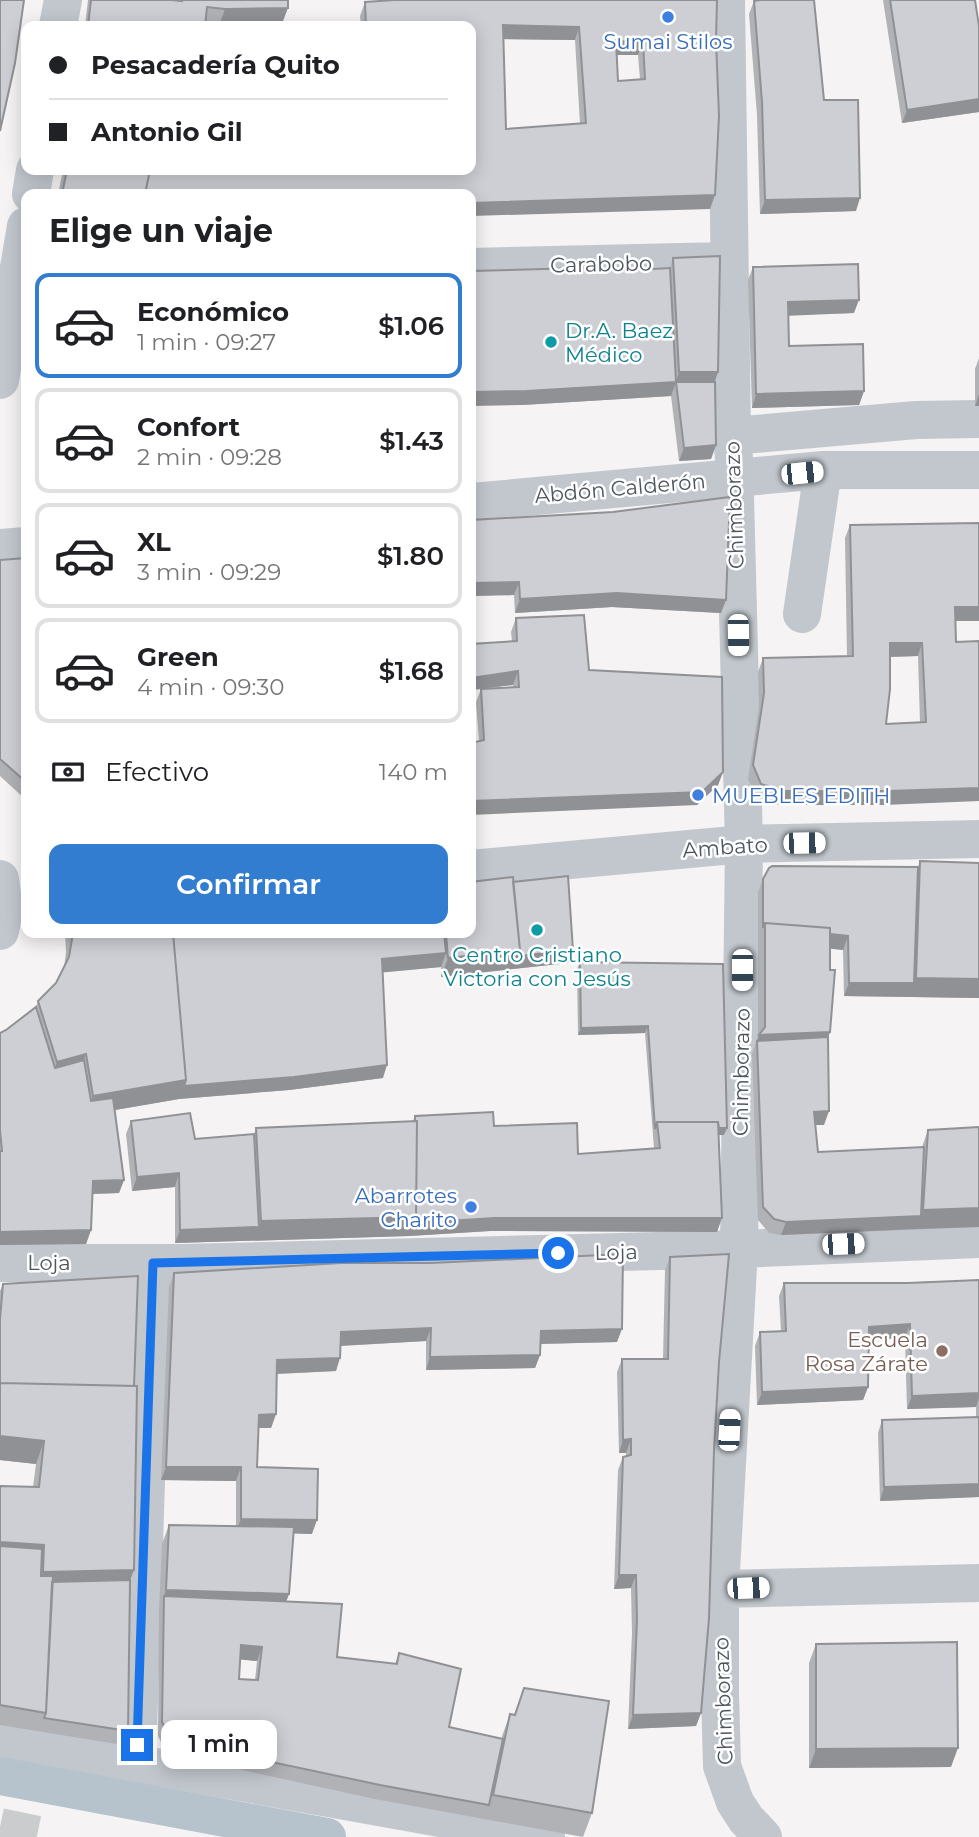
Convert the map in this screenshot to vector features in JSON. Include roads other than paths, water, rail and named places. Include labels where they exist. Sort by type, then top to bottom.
[{"type":"main road","points":[[0,1776],[327,1837]]},
{"type":"street","points":[[59,21],[62,0]]},
{"type":"street","name":"Chimborazo","points":[[726,0],[732,436],[744,844],[739,1249],[720,1589],[720,1693],[722,1766],[735,1802],[763,1837]]},
{"type":"street","name":"Carabobo","points":[[476,267],[731,261]]},
{"type":"street","points":[[0,380],[21,283]]},
{"type":"street","points":[[732,436],[916,420],[979,419]]},
{"type":"street","points":[[802,614],[822,470]]},
{"type":"street","name":"Abdón Calderón","points":[[476,502],[822,470],[979,470]]},
{"type":"street","points":[[0,548],[21,546]]},
{"type":"street","name":"Ambato","points":[[476,869],[744,844],[979,839]]},
{"type":"street","name":"Loja","points":[[0,1263],[153,1263],[739,1249],[979,1239]]},
{"type":"street","points":[[137,1763],[153,1263]]},
{"type":"street","points":[[720,1589],[979,1583]]},
{"type":"street","points":[[0,1739],[546,1837]]},
{"type":"tunnel","points":[[0,1827],[48,1837]]},
{"type":"place","name":"Sumai Stilos","points":[[668,17]]},
{"type":"place","name":"Dr.A. Baez Médico","points":[[551,342]]},
{"type":"place","name":"MUEBLES EDITH","points":[[698,795]]},
{"type":"place","name":"Centro Cristiano Victoria con Jesús","points":[[537,930]]},
{"type":"place","name":"Abarrotes Charito","points":[[471,1207]]},
{"type":"place","name":"Escuela Rosa Zárate","points":[[942,1351]]}]
